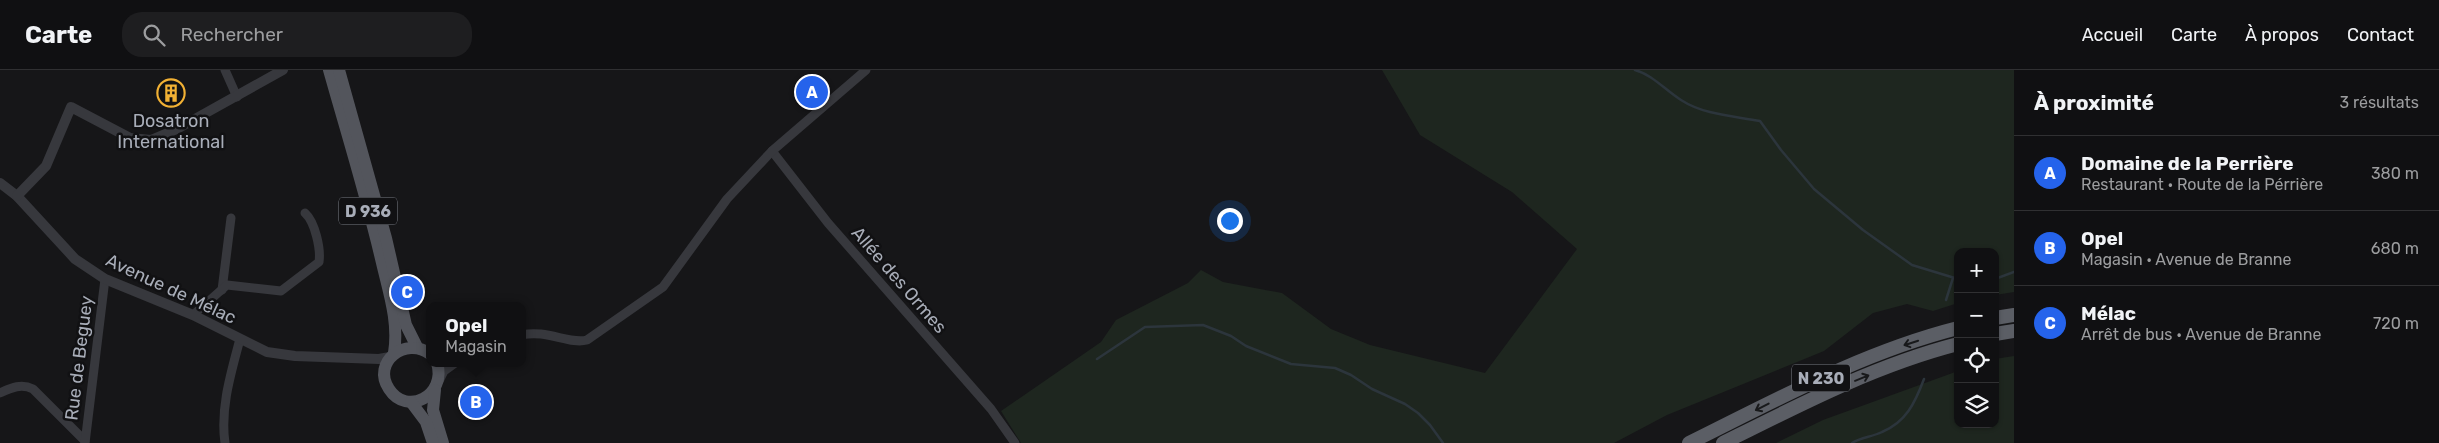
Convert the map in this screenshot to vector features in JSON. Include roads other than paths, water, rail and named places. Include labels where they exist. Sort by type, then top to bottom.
[{"type":"highway","points":[[1999,317],[2014,315]]},
{"type":"highway","name":"N 230","points":[[1689,443],[1832,373],[1886,351],[1954,329]]},
{"type":"highway","points":[[1999,333],[2014,331]]},
{"type":"highway","name":"N 230","points":[[1723,443],[1841,386],[1898,363],[1954,345]]},
{"type":"main road","name":"D 936","points":[[329,70],[393,308],[396,338],[392,355]]},
{"type":"main road","name":"D 936","points":[[339,70],[386,238],[406,325],[417,347]]},
{"type":"main road","points":[[426,352],[417,347],[401,349],[392,355],[385,370],[385,379],[394,395],[411,402],[426,422],[433,443]]},
{"type":"main road","points":[[437,367],[433,410],[443,443]]},
{"type":"main road","points":[[411,402],[420,400],[436,386]]},
{"type":"street","points":[[224,70],[236,97]]},
{"type":"street","points":[[17,196],[46,166],[71,107],[130,138],[151,140],[177,129],[284,70]]},
{"type":"street","points":[[526,334],[545,334],[580,342],[587,340],[663,287],[727,199],[772,152],[866,70]]},
{"type":"street","name":"Allée des Ormes","points":[[772,152],[834,230],[1006,427],[1015,443]]},
{"type":"street","name":"Avenue de Mélac","points":[[0,184],[17,196],[75,259],[105,279],[193,315],[267,352],[295,356],[361,358],[392,355]]},
{"type":"street","points":[[193,315],[227,285],[281,291],[319,262],[319,252],[310,218],[305,214]]},
{"type":"street","points":[[222,290],[231,218]]},
{"type":"street","name":"Rue de Beguey","points":[[85,442],[105,279]]},
{"type":"street","points":[[225,443],[223,422],[226,396],[240,339]]},
{"type":"street","name":"Avenue de Mélac","points":[[361,358],[385,370]]},
{"type":"street","points":[[436,386],[444,371],[450,367]]},
{"type":"street","name":"Rue de Beguey","points":[[0,393],[23,386],[33,389],[85,442]]},
{"type":"waterway","points":[[1635,70],[1653,79],[1681,100],[1699,109],[1760,121],[1781,150],[1814,189],[1863,230],[1912,265],[1954,278]]},
{"type":"waterway","points":[[1999,278],[2014,272]]},
{"type":"waterway","points":[[1946,300],[1953,278]]},
{"type":"waterway","points":[[1097,359],[1145,327],[1203,325],[1231,336],[1246,346],[1291,364],[1335,368],[1351,375],[1372,389],[1405,404],[1418,413],[1430,425],[1443,443]]},
{"type":"waterway","points":[[1852,443],[1882,432],[1897,423],[1909,411],[1924,379]]},
{"type":"place","name":"Domaine de la Perrière","points":[[812,92]]},
{"type":"place","name":"Dosatron International","points":[[171,93]]},
{"type":"place","name":"Mélac","points":[[407,292]]},
{"type":"place","name":"Opel","points":[[476,402]]}]
